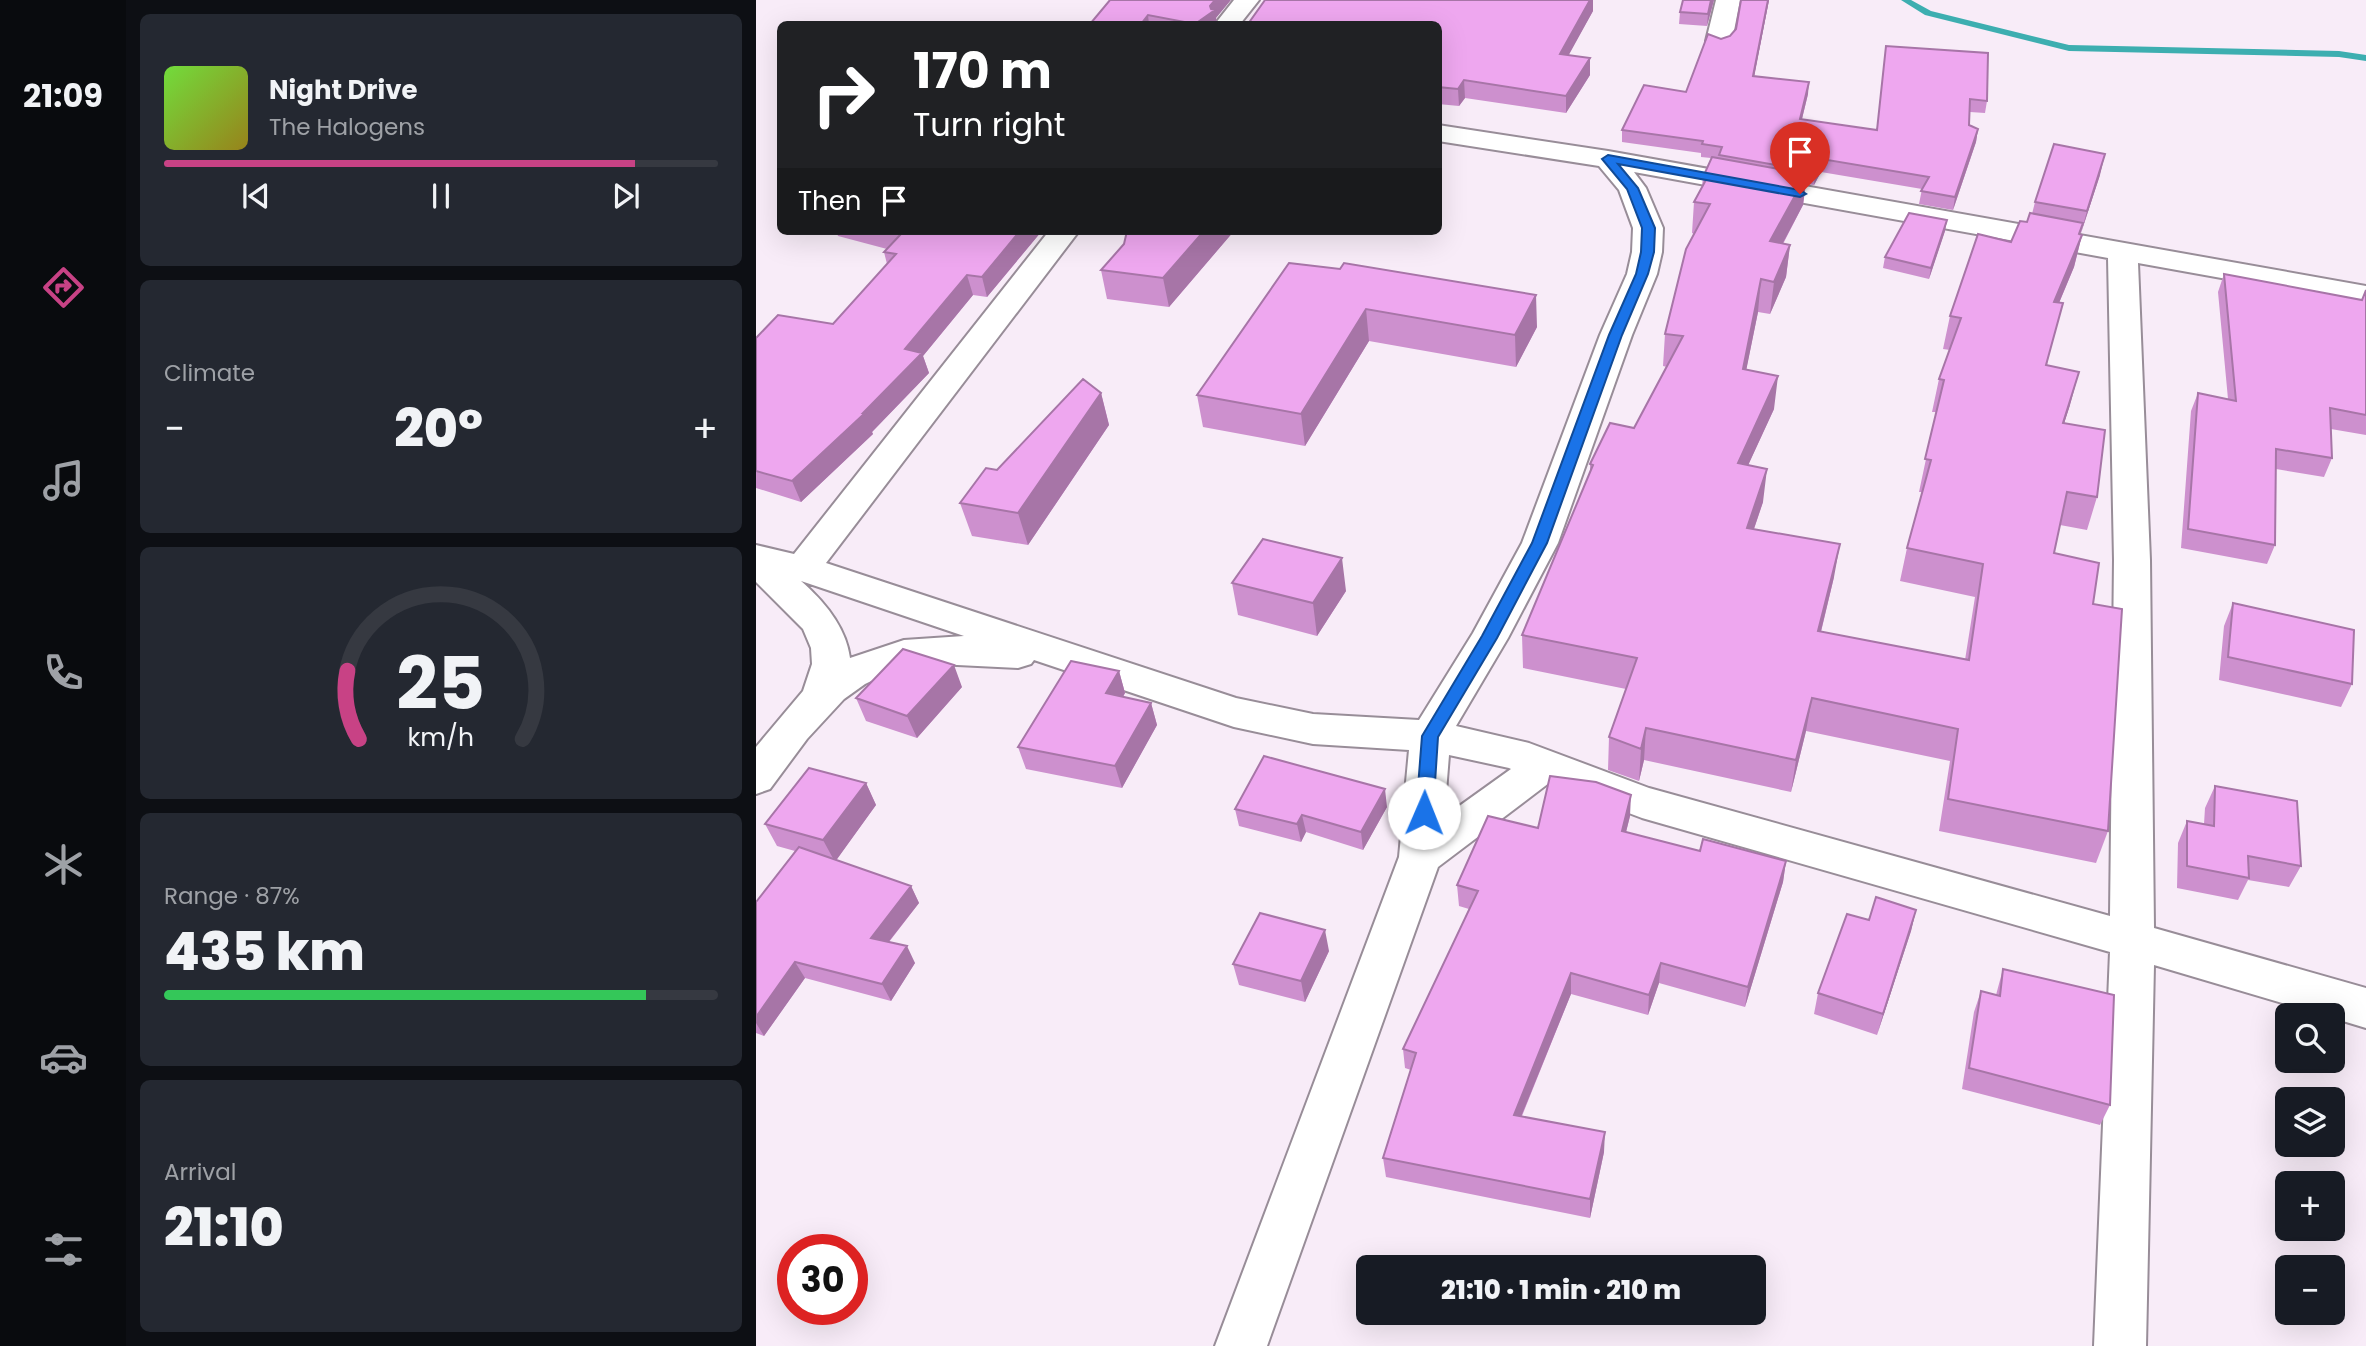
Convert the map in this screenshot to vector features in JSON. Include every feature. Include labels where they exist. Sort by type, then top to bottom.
[{"type":"street","points":[[1230,21],[1247,0]]},
{"type":"street","points":[[1719,41],[1728,0]]},
{"type":"street","points":[[1442,134],[1608,159],[2366,295]]},
{"type":"street","points":[[1241,1346],[1420,857],[1430,736],[1489,638],[1540,543],[1616,335],[1642,274],[1647,252],[1648,228],[1632,188],[1608,159]]},
{"type":"street","points":[[802,568],[1061,235]]},
{"type":"street","points":[[2120,1346],[2132,942],[2132,560],[2123,252]]},
{"type":"street","points":[[756,560],[802,568],[1234,712],[1313,729],[1430,736],[1503,751],[1642,802],[2366,1008]]},
{"type":"street","points":[[756,560],[823,626],[831,666],[821,696]]},
{"type":"street","points":[[756,778],[821,696],[852,671],[882,658],[938,649],[1072,658]]},
{"type":"street","points":[[1420,857],[1545,765]]},
{"type":"building","points":[[1110,0],[1215,0],[1210,6],[1215,10],[1199,21],[1179,21],[1148,15],[1143,21],[1092,21]]},
{"type":"building","points":[[1265,0],[1590,0],[1560,54],[1590,58],[1566,96],[1464,80],[1458,89],[1442,87],[1442,21],[1250,21]]},
{"type":"building","points":[[1683,0],[1711,0],[1708,14],[1680,12]]},
{"type":"building","points":[[1741,0],[1768,0],[1753,76],[1809,82],[1800,119],[1877,130],[1886,46],[1988,53],[1987,101],[1970,99],[1969,125],[1978,129],[1955,197],[1921,191],[1929,177],[1822,159],[1815,172],[1719,155],[1722,147],[1702,144],[1703,141],[1622,130],[1644,85],[1686,92],[1708,34],[1721,39],[1730,36],[1736,29]]},
{"type":"building","points":[[2054,144],[2105,154],[2087,211],[2035,202]]},
{"type":"building","points":[[1712,157],[1807,174],[1770,241],[1790,245],[1774,282],[1761,279],[1743,369],[1778,376],[1738,463],[1767,469],[1747,528],[1840,544],[1818,631],[1969,660],[1983,564],[1907,548],[1931,460],[1925,459],[1944,380],[1939,379],[1961,318],[1950,316],[1978,234],[2011,242],[2020,221],[2027,222],[2030,213],[2083,223],[2079,234],[2082,235],[2054,302],[2063,303],[2046,365],[2079,372],[2063,423],[2105,430],[2097,497],[2067,492],[2054,553],[2099,563],[2093,604],[2122,609],[2108,831],[1948,799],[1958,729],[1812,698],[1796,760],[1646,728],[1641,749],[1609,737],[1637,658],[1522,635],[1593,465],[1590,464],[1610,423],[1634,428],[1683,336],[1665,334],[1686,249],[1710,204],[1694,202],[1707,178],[1703,177]]},
{"type":"building","points":[[1909,213],[1947,220],[1931,268],[1885,257]]},
{"type":"building","points":[[900,235],[1017,235],[982,277],[967,275],[905,349],[922,353],[865,413],[792,481],[756,471],[756,338],[778,315],[833,324],[896,254],[884,252]]},
{"type":"building","points":[[1126,235],[1201,235],[1163,278],[1101,270],[1124,244]]},
{"type":"building","points":[[1289,263],[1340,269],[1344,263],[1536,295],[1515,335],[1366,309],[1301,414],[1197,395]]},
{"type":"building","points":[[2224,274],[2362,300],[2366,290],[2366,415],[2330,408],[2332,458],[2276,449],[2275,545],[2188,529],[2198,393],[2236,401]]},
{"type":"building","points":[[1083,379],[1101,393],[1018,513],[960,503],[986,468],[997,470]]},
{"type":"building","points":[[1263,539],[1342,558],[1313,603],[1232,583]]},
{"type":"building","points":[[2233,603],[2354,630],[2352,684],[2228,657]]},
{"type":"building","points":[[903,649],[954,665],[907,716],[856,698]]},
{"type":"building","points":[[1071,661],[1119,671],[1106,693],[1151,703],[1115,766],[1018,747]]},
{"type":"building","points":[[1264,756],[1385,789],[1361,832],[1302,815],[1297,824],[1235,809]]},
{"type":"building","points":[[809,768],[866,783],[823,840],[765,824]]},
{"type":"building","points":[[1550,776],[1596,782],[1631,795],[1622,831],[1700,851],[1703,839],[1786,861],[1748,987],[1661,963],[1649,995],[1571,973],[1514,1115],[1605,1132],[1590,1199],[1383,1158],[1416,1053],[1403,1049],[1478,891],[1457,885],[1488,816],[1538,828]]},
{"type":"building","points":[[2215,786],[2297,801],[2301,866],[2248,856],[2249,878],[2187,866],[2187,821],[2214,826]]},
{"type":"building","points":[[799,847],[911,886],[871,938],[907,946],[882,984],[795,962],[756,1017],[756,902]]},
{"type":"building","points":[[1876,897],[1916,910],[1883,1014],[1818,993],[1847,914],[1869,920]]},
{"type":"building","points":[[1260,913],[1325,930],[1301,981],[1233,964]]},
{"type":"building","points":[[2003,969],[2114,995],[2110,1105],[1969,1068],[1981,991],[2000,996]]},
{"type":"waterway","points":[[1905,0],[1928,13],[2069,48],[2339,54],[2366,58]]},
{"type":"route","points":[[1424,813],[1430,736],[1489,638],[1540,543],[1616,335],[1642,274],[1647,252],[1648,228],[1632,188],[1608,159],[1800,194]]}]
